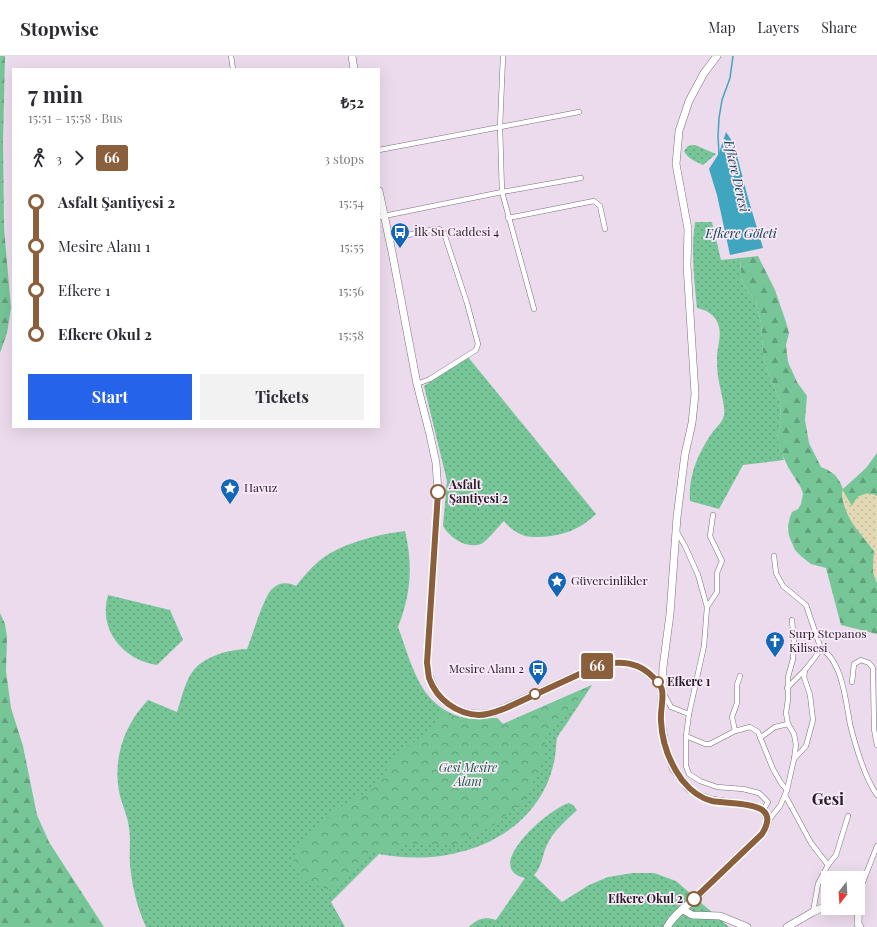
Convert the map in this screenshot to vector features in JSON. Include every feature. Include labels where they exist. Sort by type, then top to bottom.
[{"type":"street","points":[[231,56],[232,68]]},
{"type":"street","points":[[352,56],[354,68]]},
{"type":"street","points":[[503,56],[500,127],[502,192],[534,309]]},
{"type":"street","points":[[717,56],[704,73],[689,101],[679,131],[676,164],[688,229],[687,265],[695,394],[692,423],[680,486],[670,614],[663,667],[661,721],[664,745],[673,768],[688,788],[698,795],[711,800],[755,806],[763,810],[768,821]]},
{"type":"street","points":[[380,150],[579,112]]},
{"type":"street","points":[[381,217],[502,192],[581,178]]},
{"type":"street","points":[[508,218],[594,201],[600,206],[605,229]]},
{"type":"street","points":[[380,204],[381,217],[390,239],[417,384],[433,449],[438,492],[427,663],[429,678],[436,692],[453,708],[463,712],[479,715],[493,713],[597,666],[610,662],[623,662],[635,664],[648,672],[658,682],[671,707],[689,714]]},
{"type":"street","points":[[390,239],[435,229],[441,230],[444,233],[467,303],[478,344],[476,350],[430,379],[417,384]]},
{"type":"street","points":[[707,607],[717,592],[717,573],[722,561],[710,536],[713,515]]},
{"type":"street","points":[[676,531],[685,546],[698,575],[707,607],[704,646],[689,714],[686,736],[686,766],[689,774],[700,781],[717,787],[744,789],[759,793],[768,802],[763,810]]},
{"type":"street","points":[[774,556],[776,573],[783,586],[806,605],[821,648],[833,662],[844,689],[850,724],[861,759],[872,788],[877,795]]},
{"type":"street","points":[[667,927],[682,909],[698,896],[762,834],[768,821],[780,806],[785,795],[796,745],[794,734],[788,724],[786,712],[788,699],[788,677],[793,659],[794,644],[792,620]]},
{"type":"street","points":[[787,688],[805,670],[821,648]]},
{"type":"street","points":[[852,682],[854,664],[861,660],[870,663],[873,668],[874,729],[877,745]]},
{"type":"street","points":[[794,759],[806,746],[813,720],[810,695],[804,677],[805,670]]},
{"type":"street","points":[[735,731],[732,717],[737,703],[737,685],[740,676]]},
{"type":"street","points":[[760,738],[775,727],[788,724]]},
{"type":"street","points":[[686,736],[705,744],[710,744],[735,731],[750,727],[758,732],[773,769],[787,790]]},
{"type":"street","points":[[785,795],[811,843],[828,865]]},
{"type":"street","points":[[814,912],[818,884],[828,865],[836,855],[848,816]]},
{"type":"street","points":[[865,877],[877,846]]},
{"type":"street","points":[[682,909],[692,915],[720,916],[748,927]]},
{"type":"street","points":[[787,927],[821,909]]},
{"type":"street","points":[[858,915],[858,924],[860,927]]},
{"type":"green space","points":[[0,56],[5,56],[3,141],[4,228],[11,308],[7,333],[0,353]]},
{"type":"green space","points":[[695,145],[716,154],[703,165],[690,158],[684,151],[688,146]]},
{"type":"green space","points":[[695,222],[712,222],[721,260],[740,258],[741,278],[746,289],[756,302],[761,323],[763,356],[780,401],[781,421],[777,437],[784,460],[743,465],[719,509],[690,501],[692,474],[698,457],[722,420],[724,412],[717,368],[717,355],[720,336],[719,328],[717,321],[713,316],[704,310],[697,308],[693,255]]},
{"type":"green space","points":[[758,256],[775,290],[786,322],[789,333],[786,345],[788,362],[797,382],[807,396],[805,420],[809,443],[821,467],[835,475],[843,489],[866,468],[877,453],[877,496],[859,496],[852,507],[842,491],[845,508],[853,523],[874,551],[873,572],[877,583],[877,634],[841,625],[826,568],[811,564],[802,557],[795,550],[789,536],[788,526],[790,517],[792,512],[798,509],[801,504],[803,494],[778,445],[777,437],[781,421],[780,401],[763,356],[761,323],[756,302],[746,289],[741,278],[740,258]]},
{"type":"green space","points":[[468,357],[596,514],[590,520],[563,534],[533,537],[516,532],[504,521],[481,544],[475,545],[464,544],[450,535],[443,526],[447,481],[424,386]]},
{"type":"green space","points":[[405,531],[408,543],[410,567],[406,603],[398,627],[416,676],[424,690],[438,705],[456,716],[466,719],[487,720],[497,718],[503,724],[592,685],[557,738],[550,777],[532,809],[515,825],[495,838],[474,848],[450,854],[426,857],[402,857],[379,854],[331,902],[345,927],[146,927],[140,912],[132,881],[130,865],[130,837],[127,816],[120,796],[117,770],[126,733],[139,710],[148,700],[177,712],[186,683],[196,668],[209,658],[216,655],[247,649],[265,600],[272,589],[284,583],[296,586],[319,561],[327,555],[348,545],[372,537]]},
{"type":"green space","points":[[108,595],[170,610],[183,640],[157,665],[134,657],[124,650],[110,631],[106,608]]},
{"type":"green space","points":[[0,613],[5,624],[7,637],[6,671],[11,708],[23,746],[37,815],[49,842],[104,927],[0,927]]},
{"type":"green space","name":"Gesi Mesire Alanı","points":[[592,685],[547,733],[542,764],[524,801],[494,825],[455,845],[408,843],[395,851],[372,851],[334,891],[304,881],[292,865],[298,845],[335,810],[373,789],[403,747],[428,736],[439,713],[470,719],[497,718],[503,724]]},
{"type":"green space","points":[[569,803],[577,810],[561,825],[551,838],[546,847],[539,868],[534,875],[562,902],[589,885],[608,877],[633,873],[654,873],[676,881],[729,927],[469,927],[481,919],[488,918],[496,920],[525,878],[513,872],[510,863],[514,851],[534,827],[547,816]]},
{"type":"sand","points":[[842,489],[852,506],[856,499],[862,495],[873,494],[877,496],[877,583],[873,572],[874,551],[848,516]]},
{"type":"water","name":"Efkere Göleti","points":[[726,132],[734,144],[763,248],[730,255],[717,195],[709,169],[719,153]]},
{"type":"waterway","name":"Efkere Deresi","points":[[719,154],[719,118],[722,100],[730,78],[733,56]]},
{"type":"bus line","name":"66","points":[[438,492],[427,663],[429,678],[436,692],[453,708],[463,712],[479,715],[493,713],[506,708],[597,666],[610,662],[635,664],[648,672],[658,682],[662,690],[661,721],[664,745],[673,768],[688,788],[698,795],[711,800],[759,807],[765,813],[768,821],[762,834],[694,899]]},
{"type":"place","name":"İlk Su Caddesi 4","points":[[400,249]]},
{"type":"place","name":"Asfalt Şantiyesi 2","points":[[438,492]]},
{"type":"place","name":"Havuz","points":[[230,505]]},
{"type":"place","name":"Güvercinlikler","points":[[557,598]]},
{"type":"place","name":"Surp Stepanos Kilisesi","points":[[775,658]]},
{"type":"place","name":"Efkere 1","points":[[658,682]]},
{"type":"place","name":"Mesire Alanı 2","points":[[538,686]]},
{"type":"place","name":"Efkere Okul 2","points":[[694,899]]},
{"type":"district","name":"Gesi","points":[[828,799]]}]
